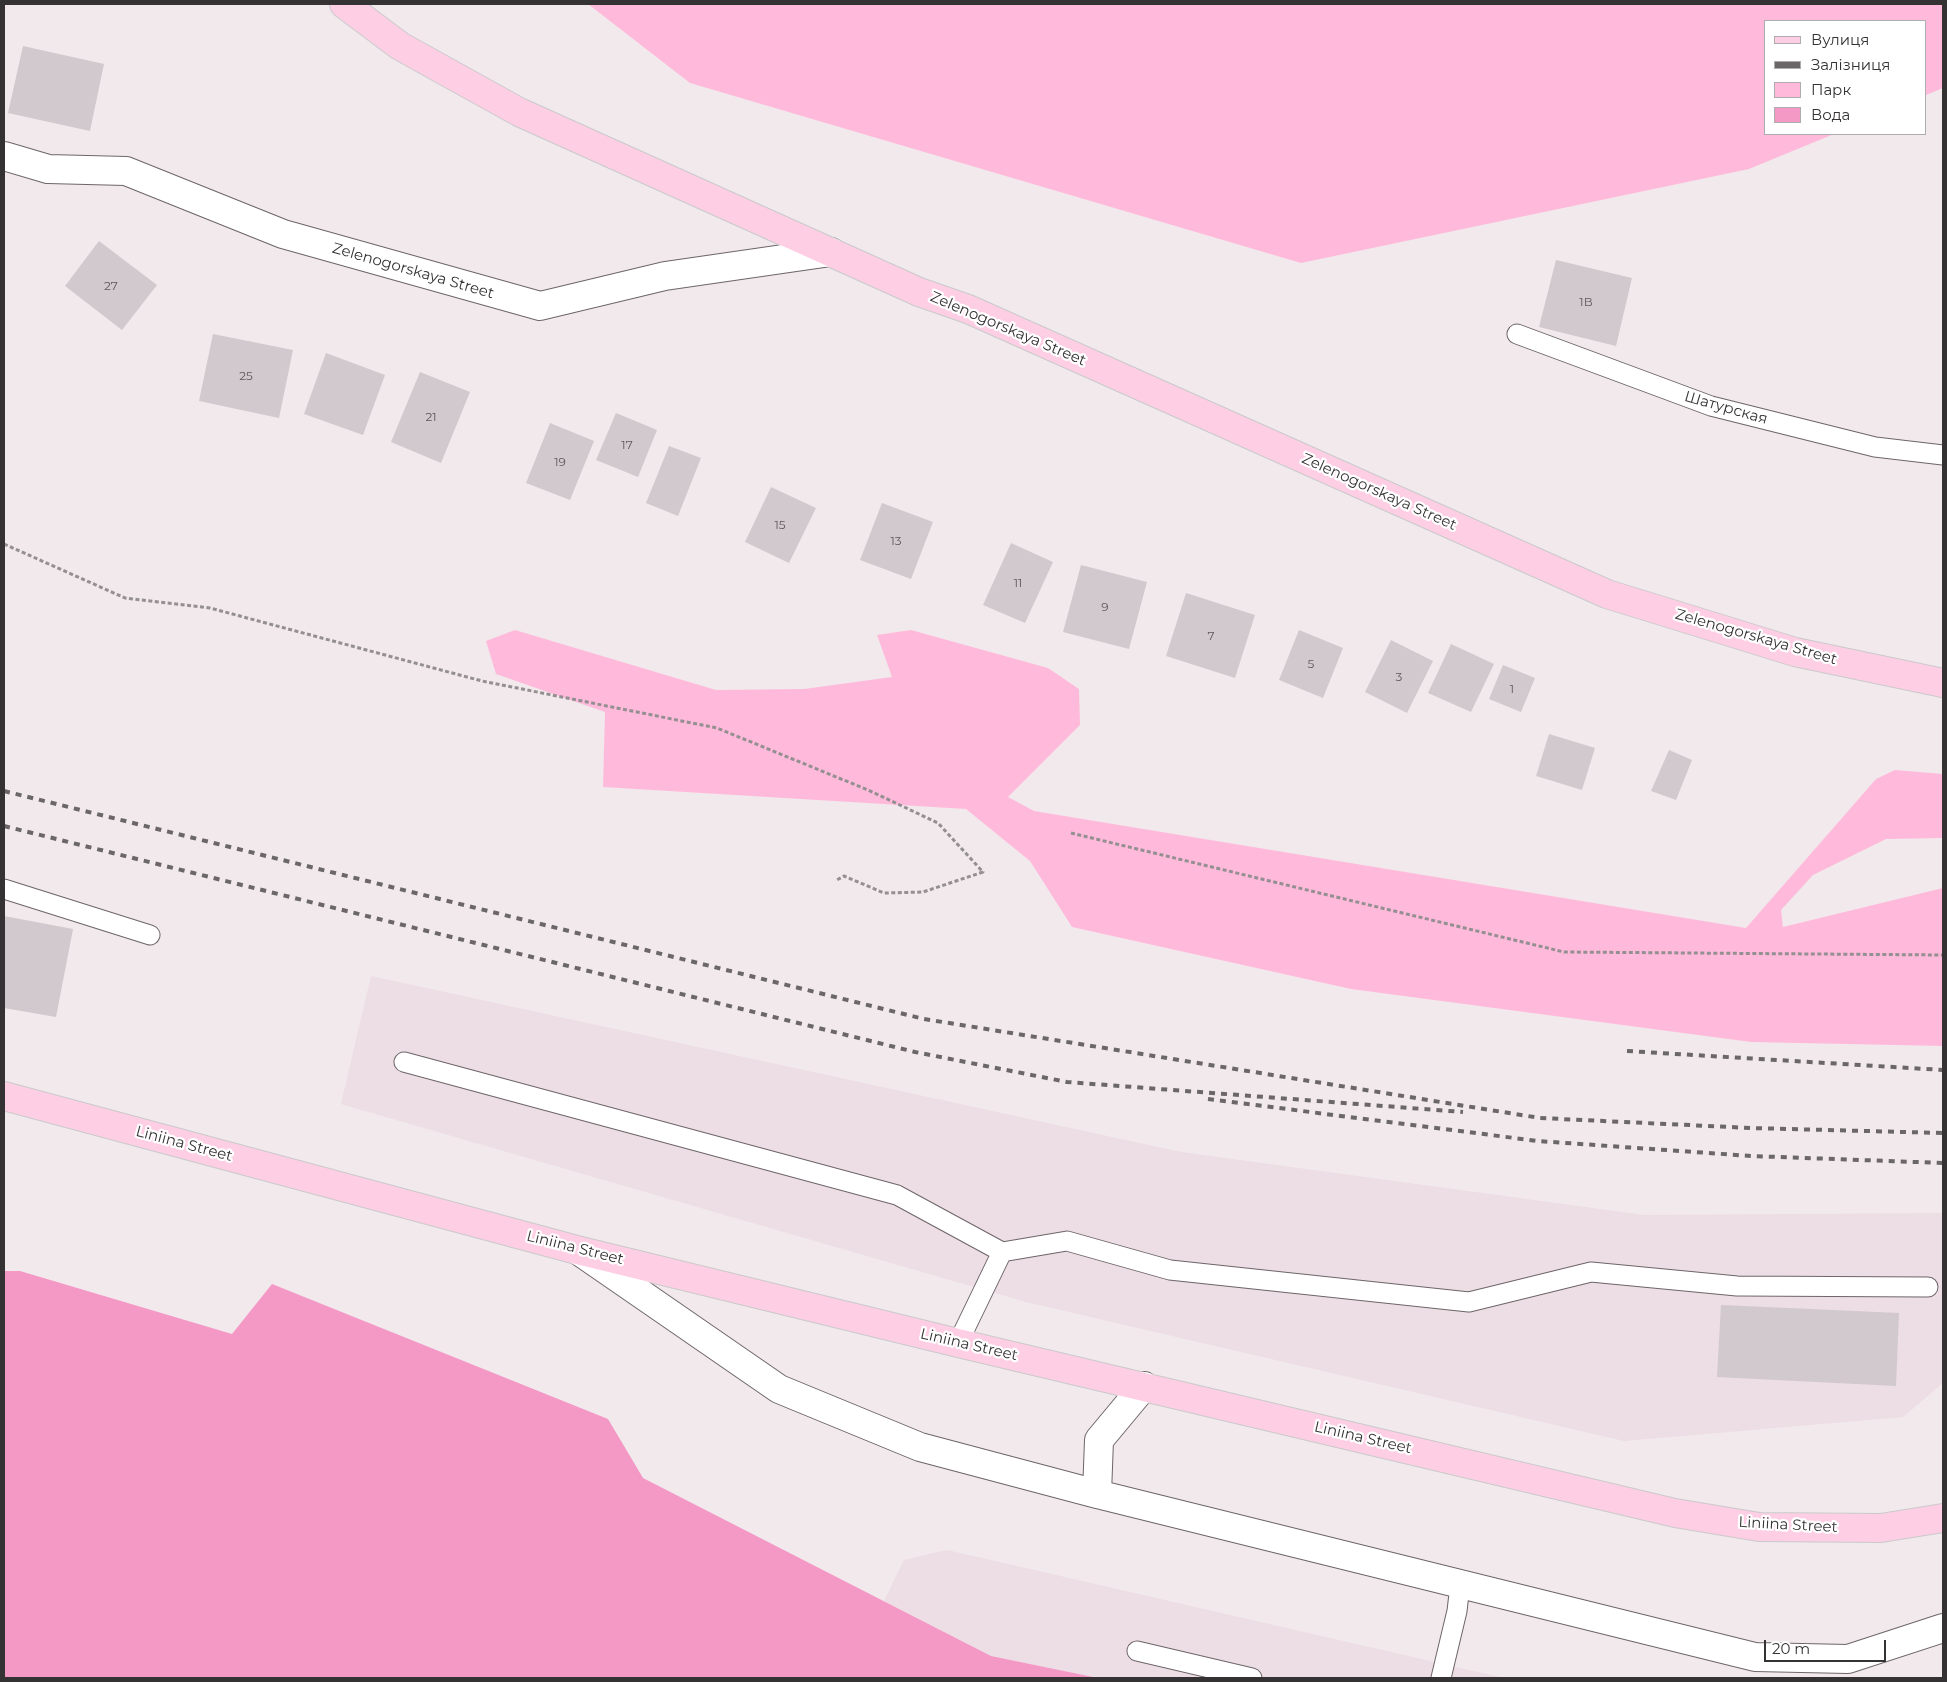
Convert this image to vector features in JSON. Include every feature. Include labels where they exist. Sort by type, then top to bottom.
[{"type":"main road","name":"Zelenogorskaya Street","points":[[344,4],[400,46],[519,112],[919,292],[968,309],[1607,594],[1795,652],[1943,684]]},
{"type":"main road","name":"Liniina Street","points":[[4,1096],[578,1250],[958,1343],[1675,1513],[1759,1526],[1881,1528],[1943,1518]]},
{"type":"street","name":"Zelenogorskaya Street","points":[[4,156],[48,169],[126,171],[283,234],[540,306],[665,276],[831,252]]},
{"type":"street","points":[[578,1250],[779,1389],[920,1447],[1097,1494],[1755,1657],[1848,1658],[1943,1628]]},
{"type":"street","points":[[1097,1494],[1100,1440],[1144,1386]]},
{"type":"lane","name":"Шатурская","points":[[1516,334],[1711,406],[1875,447],[1943,455]]},
{"type":"lane","points":[[4,889],[150,935]]},
{"type":"lane","points":[[404,1062],[898,1196],[1002,1252],[1067,1241],[1170,1270],[1469,1302],[1591,1272],[1738,1286],[1928,1287]]},
{"type":"lane","points":[[958,1343],[1002,1252]]},
{"type":"lane","points":[[1441,1678],[1457,1611],[1460,1585]]},
{"type":"lane","points":[[1137,1650],[1252,1678]]},
{"type":"path","points":[[4,544],[125,598],[210,608],[482,681],[717,728],[868,790],[938,823],[983,872],[923,892],[884,893],[844,876],[836,881]]},
{"type":"path","points":[[1071,833],[1564,952],[1943,955]]},
{"type":"shaded area","points":[[371,976],[1181,1152],[1644,1215],[1943,1213],[1943,1383],[1903,1417],[1624,1441],[1026,1302],[341,1104]]},
{"type":"shaded area","points":[[947,1550],[1504,1678],[1098,1678],[991,1656],[884,1601],[904,1560]]},
{"type":"green space","points":[[588,4],[1943,4],[1943,88],[1927,95],[1927,20],[1764,20],[1764,135],[1832,135],[1749,169],[1301,263],[690,83]]},
{"type":"green space","points":[[515,630],[716,690],[804,689],[892,677],[877,635],[911,630],[1048,668],[1079,689],[1080,725],[1008,797],[1034,811],[1746,928],[1876,779],[1895,770],[1943,774],[1943,838],[1886,839],[1813,875],[1781,910],[1783,927],[1943,888],[1943,1046],[1751,1042],[1351,989],[1072,927],[1030,861],[966,809],[603,787],[605,712],[496,674],[486,641]]},
{"type":"water","points":[[4,1271],[20,1271],[232,1334],[272,1284],[608,1419],[643,1478],[991,1656],[1098,1678],[4,1678]]},
{"type":"building","points":[[23,46],[104,64],[90,131],[8,113]]},
{"type":"building","points":[[99,241],[157,285],[122,330],[65,286]]},
{"type":"building","points":[[1556,260],[1632,278],[1616,346],[1539,327]]},
{"type":"building","points":[[213,334],[293,350],[279,418],[199,401]]},
{"type":"building","points":[[326,353],[385,375],[363,435],[304,414]]},
{"type":"building","points":[[420,372],[470,392],[441,463],[391,442]]},
{"type":"building","points":[[616,413],[657,430],[638,477],[596,460]]},
{"type":"building","points":[[550,423],[594,441],[570,500],[526,483]]},
{"type":"building","points":[[669,446],[701,458],[678,516],[646,503]]},
{"type":"building","points":[[771,487],[816,508],[789,563],[745,542]]},
{"type":"building","points":[[882,503],[933,522],[911,579],[860,560]]},
{"type":"building","points":[[1011,543],[1053,562],[1025,623],[983,605]]},
{"type":"building","points":[[1081,565],[1147,582],[1129,649],[1063,632]]},
{"type":"building","points":[[1186,593],[1255,615],[1235,678],[1166,656]]},
{"type":"building","points":[[1299,630],[1343,648],[1323,698],[1279,680]]},
{"type":"building","points":[[1391,640],[1433,661],[1407,713],[1365,692]]},
{"type":"building","points":[[1451,644],[1494,664],[1471,712],[1428,693]]},
{"type":"building","points":[[1503,665],[1535,678],[1521,712],[1489,699]]},
{"type":"building","points":[[1549,734],[1595,748],[1582,790],[1536,776]]},
{"type":"building","points":[[1669,750],[1692,760],[1676,800],[1651,791]]},
{"type":"building","points":[[4,916],[73,929],[56,1017],[4,1008]]},
{"type":"building","points":[[1721,1305],[1899,1313],[1896,1386],[1717,1377]]},
{"type":"railway","points":[[4,791],[924,1019],[1540,1118],[1751,1128],[1943,1133]]},
{"type":"railway","points":[[4,826],[915,1052],[1067,1082],[1463,1112]]},
{"type":"railway","points":[[1627,1051],[1943,1070]]},
{"type":"railway","points":[[1208,1099],[1538,1141],[1751,1156],[1943,1163]]}]
